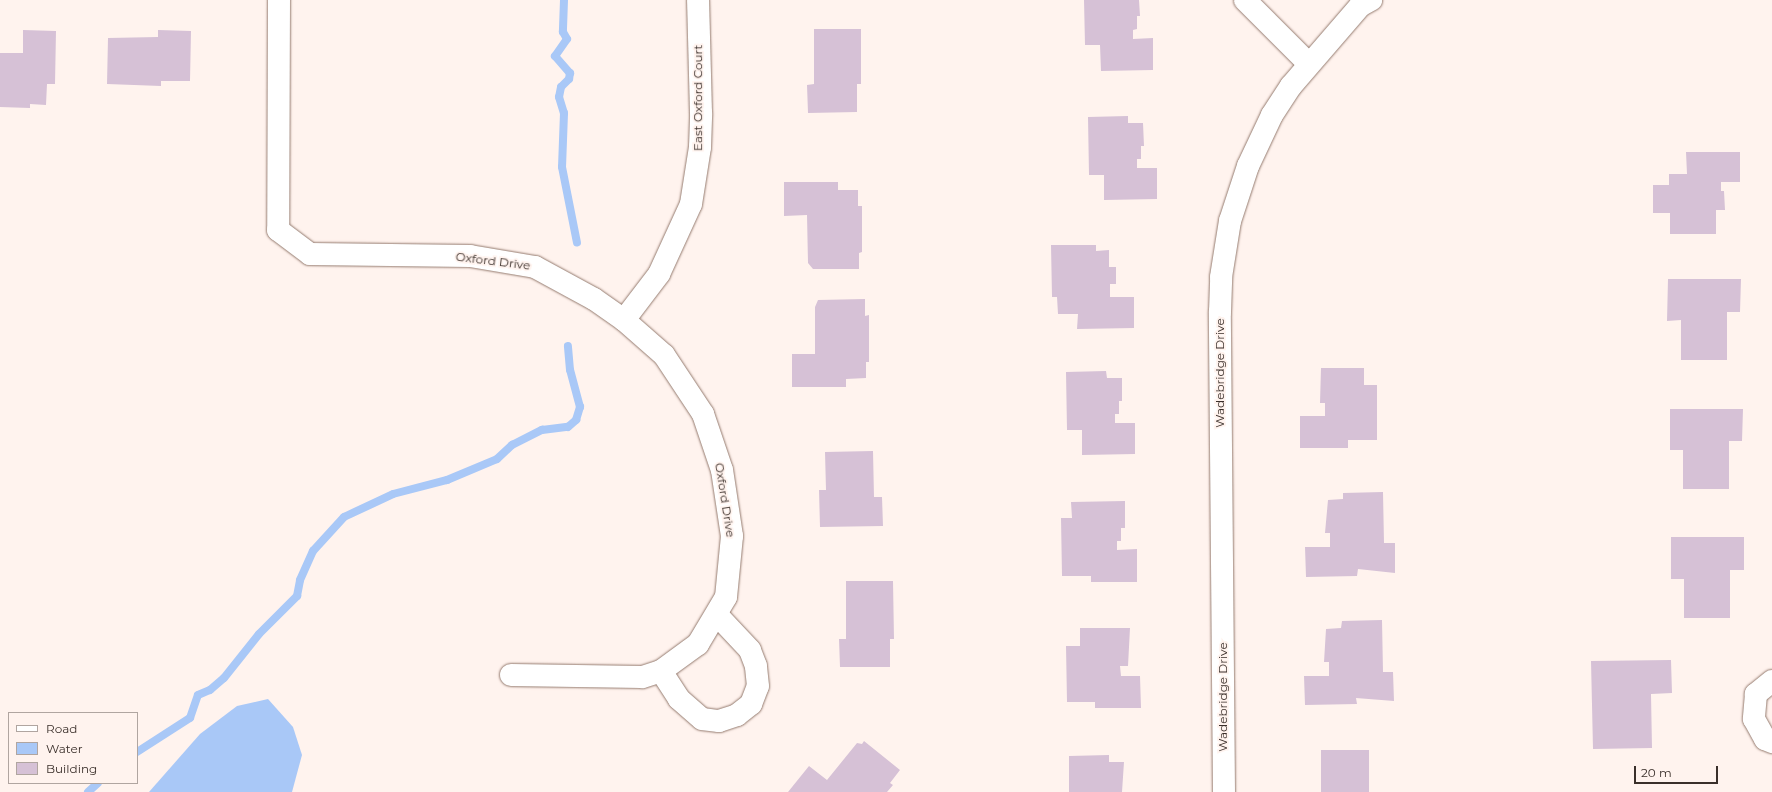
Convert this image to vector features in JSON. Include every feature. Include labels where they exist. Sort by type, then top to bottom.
[{"type":"street","name":"Oxford Drive","points":[[279,0],[278,230],[310,254],[470,256],[535,267],[594,298],[624,320],[664,355],[703,414],[722,470],[732,536],[726,598],[698,644],[661,671],[642,676],[511,675]]},
{"type":"street","name":"East Oxford Court","points":[[624,320],[659,274],[691,204],[700,146],[701,119],[698,0]]},
{"type":"street","points":[[1245,0],[1308,63]]},
{"type":"street","name":"Wadebridge Drive","points":[[1224,792],[1221,277],[1230,221],[1248,166],[1272,115],[1308,63],[1362,2]]},
{"type":"street","points":[[661,671],[680,699],[702,719],[719,721],[738,715],[750,704],[758,686],[756,666],[750,650],[717,615]]},
{"type":"street","points":[[1772,681],[1756,694],[1754,719],[1765,739],[1772,742]]},
{"type":"water","points":[[268,699],[293,727],[302,755],[292,792],[149,792],[200,734],[237,706]]},
{"type":"building","points":[[1084,0],[1139,0],[1140,16],[1137,16],[1137,29],[1133,30],[1133,39],[1153,38],[1153,70],[1101,71],[1100,45],[1085,45]]},
{"type":"building","points":[[814,29],[861,29],[861,84],[857,84],[857,112],[808,113],[807,85],[814,84]]},
{"type":"building","points":[[23,30],[56,31],[55,84],[47,84],[46,105],[30,104],[30,108],[0,107],[0,53],[23,53]]},
{"type":"building","points":[[158,30],[191,31],[190,81],[161,81],[161,86],[107,84],[108,38],[158,37]]},
{"type":"building","points":[[1128,116],[1128,123],[1143,123],[1144,146],[1141,146],[1141,159],[1137,159],[1137,168],[1157,168],[1157,199],[1104,200],[1104,175],[1089,175],[1088,117]]},
{"type":"building","points":[[1686,152],[1740,152],[1740,182],[1721,182],[1721,191],[1724,191],[1725,210],[1716,210],[1716,234],[1670,234],[1670,213],[1653,213],[1653,185],[1669,185],[1669,174],[1687,174]]},
{"type":"building","points":[[784,182],[838,182],[838,190],[858,190],[858,206],[862,206],[862,252],[859,253],[859,269],[813,269],[808,263],[807,215],[784,216]]},
{"type":"building","points":[[1051,245],[1096,245],[1096,251],[1109,250],[1109,267],[1116,267],[1116,284],[1110,284],[1110,297],[1134,297],[1134,328],[1077,329],[1078,314],[1058,314],[1057,297],[1052,297]]},
{"type":"building","points":[[1668,279],[1741,279],[1740,312],[1727,312],[1727,360],[1681,360],[1681,320],[1667,321]]},
{"type":"building","points":[[865,299],[865,316],[869,315],[869,362],[866,362],[866,378],[846,379],[846,387],[792,387],[792,354],[815,354],[815,307],[818,300]]},
{"type":"building","points":[[1321,368],[1364,368],[1364,385],[1377,385],[1377,440],[1348,440],[1348,448],[1300,448],[1300,416],[1325,416],[1325,403],[1320,403]]},
{"type":"building","points":[[1106,371],[1107,378],[1122,378],[1122,401],[1119,401],[1119,414],[1115,414],[1115,423],[1135,423],[1135,454],[1082,455],[1082,430],[1067,430],[1066,372]]},
{"type":"building","points":[[1670,409],[1743,409],[1742,441],[1729,441],[1729,489],[1683,489],[1683,450],[1670,450]]},
{"type":"building","points":[[873,451],[874,497],[882,497],[883,526],[820,527],[819,490],[826,490],[825,452]]},
{"type":"building","points":[[1383,492],[1384,543],[1395,543],[1395,573],[1358,569],[1357,576],[1306,577],[1305,547],[1330,547],[1330,533],[1325,533],[1328,500],[1343,499],[1343,493]]},
{"type":"building","points":[[1125,501],[1125,528],[1121,528],[1121,541],[1117,541],[1117,550],[1137,549],[1137,582],[1091,582],[1091,576],[1062,576],[1061,518],[1072,518],[1071,502]]},
{"type":"building","points":[[1671,537],[1744,537],[1744,570],[1730,570],[1730,618],[1684,618],[1684,579],[1671,579]]},
{"type":"building","points":[[846,581],[893,581],[894,639],[890,639],[890,667],[840,667],[839,639],[846,639]]},
{"type":"building","points":[[1382,620],[1383,672],[1393,672],[1394,701],[1356,698],[1357,704],[1305,705],[1304,676],[1329,676],[1329,662],[1324,662],[1326,629],[1341,628],[1342,621]]},
{"type":"building","points":[[1080,628],[1130,628],[1128,666],[1120,666],[1121,676],[1140,676],[1141,708],[1095,708],[1095,702],[1067,702],[1066,646],[1080,646]]},
{"type":"building","points":[[1671,660],[1672,693],[1651,694],[1652,748],[1593,749],[1591,661]]},
{"type":"building","points":[[864,741],[900,770],[890,783],[893,785],[887,792],[788,792],[809,766],[827,780],[857,743],[862,744]]},
{"type":"building","points":[[1321,750],[1369,750],[1369,792],[1321,792]]},
{"type":"building","points":[[1109,755],[1109,762],[1124,762],[1122,792],[1069,792],[1069,756]]},
{"type":"waterway","points":[[564,0],[563,32],[567,39],[555,56],[570,73],[569,79],[561,87],[559,97],[564,113],[562,167],[577,243]]},
{"type":"waterway","points":[[138,751],[190,718],[198,695],[210,690],[224,678],[259,634],[297,596],[300,580],[313,551],[344,517],[393,494],[447,480],[497,459],[512,445],[542,430],[568,427],[576,420],[580,407],[570,370],[568,346]]},
{"type":"waterway","points":[[88,792],[97,784]]}]
